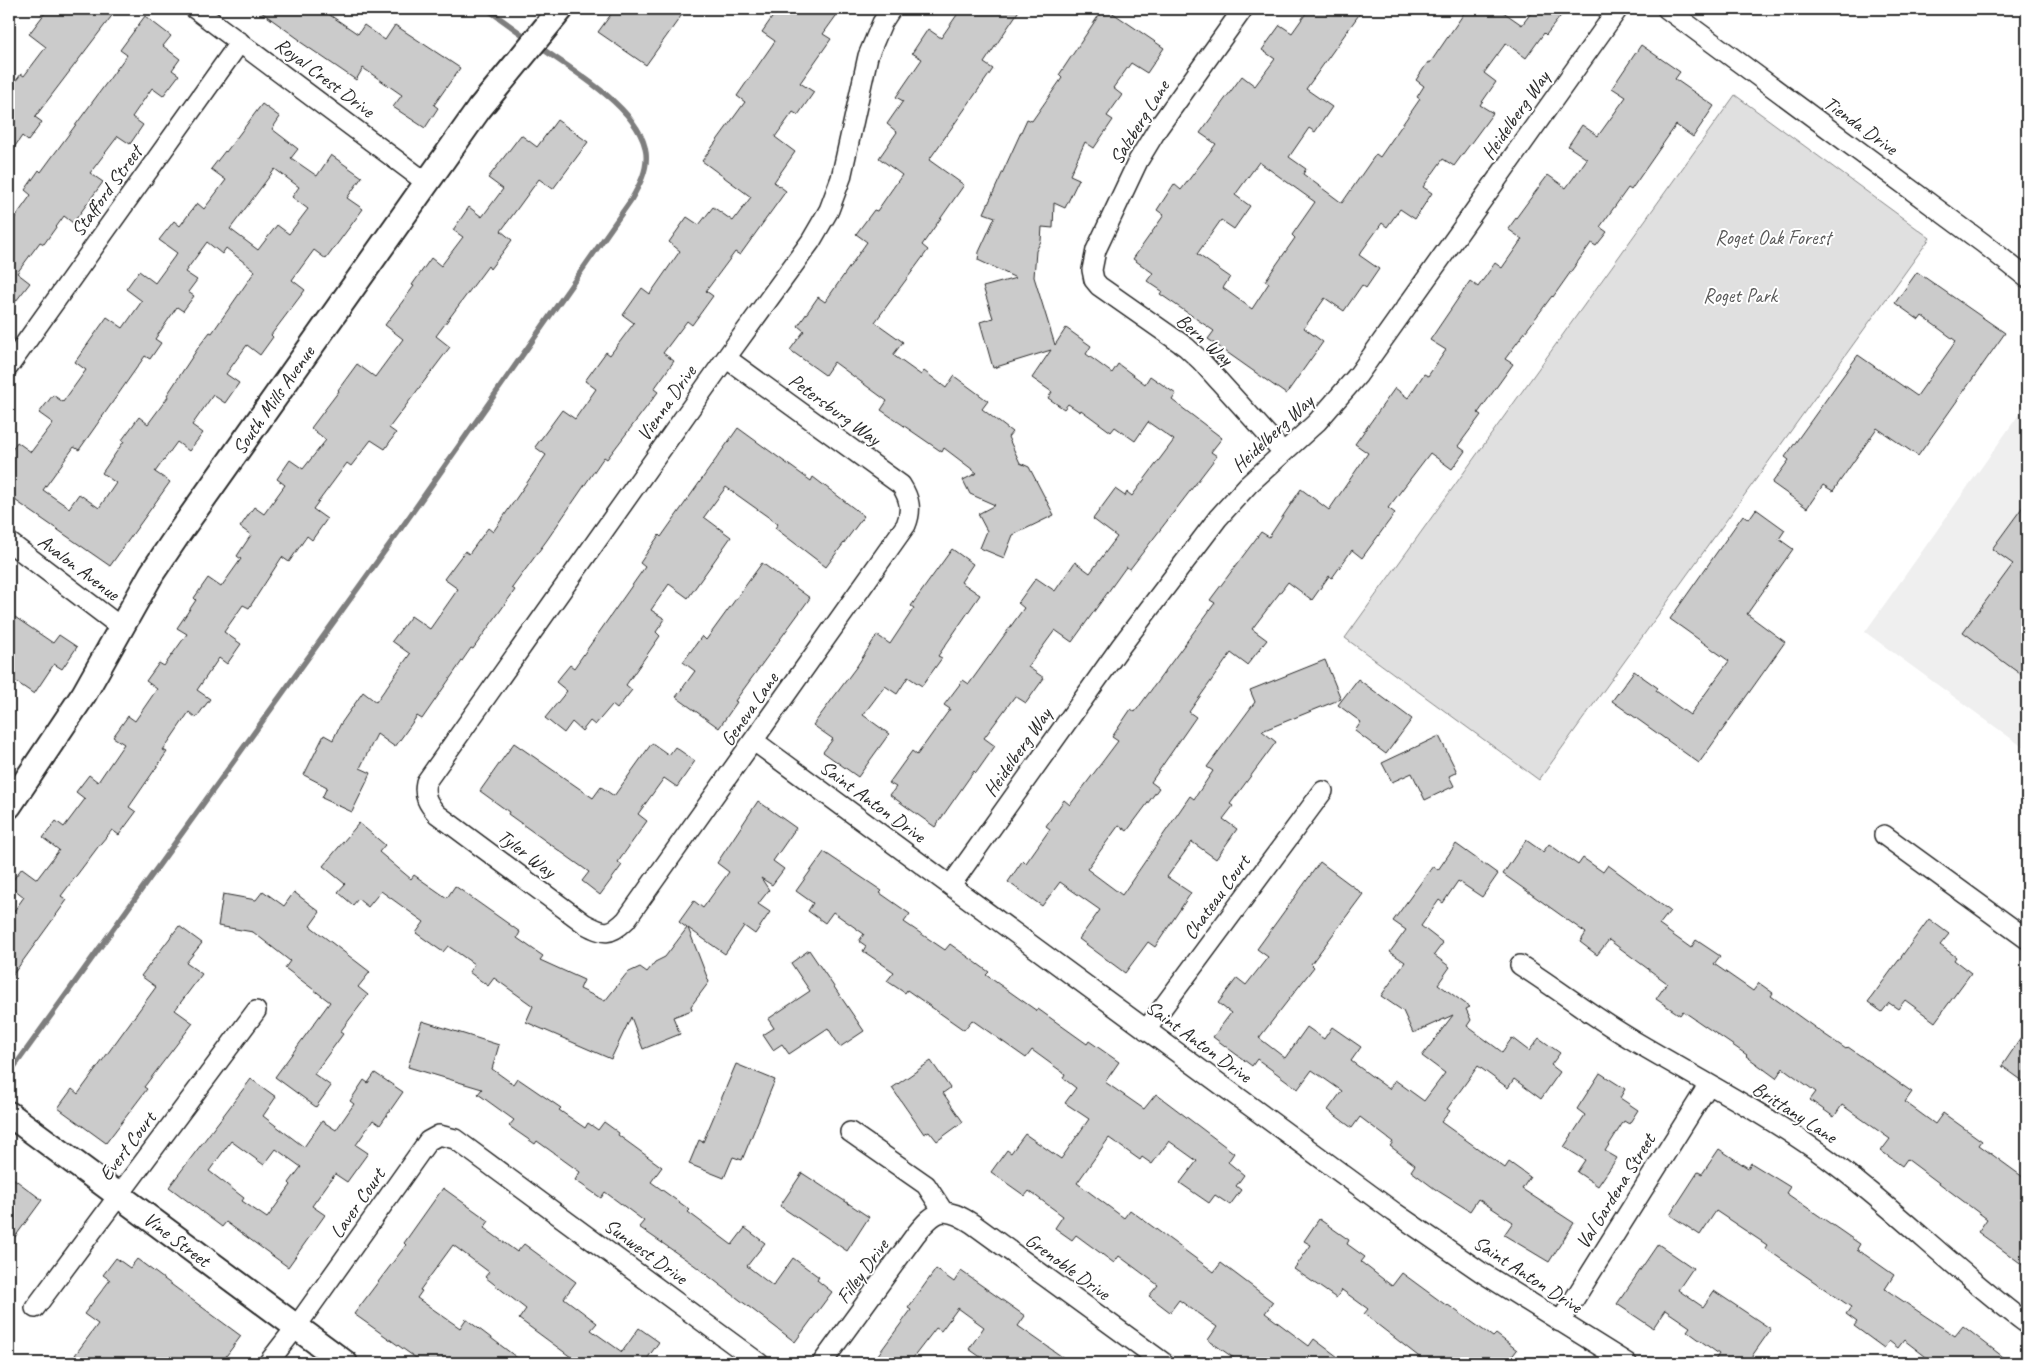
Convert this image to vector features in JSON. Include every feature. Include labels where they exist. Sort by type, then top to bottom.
[{"type":"street","name":"Royal Crest Drive","points":[[195,9],[427,182]]},
{"type":"street","name":"South Mills Avenue","points":[[9,806],[84,694],[152,573],[179,532],[495,88],[561,9]]},
{"type":"street","name":"Vienna Drive","points":[[425,798],[426,782],[430,774],[811,241],[829,210],[841,178],[868,56],[882,23],[891,9]]},
{"type":"street","name":"Salzberg Lane","points":[[1092,270],[1103,234],[1143,153],[1158,128],[1243,9]]},
{"type":"street","name":"Heidelberg Way","points":[[951,885],[1120,646],[1198,544],[1237,496],[1317,422],[1358,375],[1618,9]]},
{"type":"street","name":"Tienda Drive","points":[[1667,9],[1983,242],[2027,278]]},
{"type":"street","name":"Stafford Street","points":[[9,366],[240,42]]},
{"type":"street","name":"Bern Way","points":[[1092,270],[1094,280],[1103,289],[1186,347],[1217,376],[1283,452]]},
{"type":"street","name":"Petersburg Way","points":[[726,358],[901,485],[908,495],[910,504]]},
{"type":"street","name":"Geneva Lane","points":[[610,932],[618,928],[626,920],[906,525],[910,504]]},
{"type":"street","name":"Avalon Avenue","points":[[9,542],[122,628]]},
{"type":"street","name":"Saint Anton Drive","points":[[754,741],[1394,1212],[1480,1272],[1627,1363]]},
{"type":"street","name":"Chateau Court","points":[[1146,1030],[1323,791]]},
{"type":"street","name":"Tyler Way","points":[[425,798],[437,814],[586,924],[603,933],[610,932]]},
{"type":"street","points":[[1884,835],[2027,940]]},
{"type":"street","name":"Brittany Lane","points":[[1520,965],[1634,1041],[1794,1136],[1837,1166],[1891,1210],[1960,1271],[2027,1324]]},
{"type":"street","name":"Evert Court","points":[[35,1308],[256,1011]]},
{"type":"street","name":"Val Gardena Street","points":[[1560,1322],[1709,1084]]},
{"type":"street","name":"Vine Street","points":[[9,1114],[345,1363]]},
{"type":"street","points":[[850,1132],[926,1185],[944,1211]]},
{"type":"street","name":"Laver Court","points":[[268,1363],[296,1327],[428,1141],[439,1135],[455,1139],[505,1176]]},
{"type":"street","name":"Sunwest Drive","points":[[505,1176],[760,1363]]},
{"type":"street","name":"Filley Drive","points":[[822,1363],[921,1228],[933,1215],[944,1211]]},
{"type":"street","name":"Grenoble Drive","points":[[944,1211],[951,1212],[973,1224],[1164,1363]]},
{"type":"shaded area","points":[[2027,403],[2027,750],[1865,632]]},
{"type":"green space","name":"Roget Park","points":[[1735,95],[1930,238],[1539,780],[1345,638]]},
{"type":"building","points":[[48,9],[117,9],[35,117],[42,122],[28,141],[22,136],[9,155],[9,90],[21,74],[24,76],[46,47],[29,34]]},
{"type":"building","points":[[257,9],[321,9],[358,34],[364,25],[385,40],[395,25],[460,68],[434,105],[438,108],[425,128],[393,107],[402,95],[363,68],[356,80],[299,41]]},
{"type":"building","points":[[615,9],[686,9],[646,65],[598,32]]},
{"type":"building","points":[[778,9],[841,9],[823,34],[831,39],[800,83],[814,92],[798,115],[793,112],[775,137],[795,152],[774,182],[786,191],[740,255],[735,252],[706,291],[713,296],[692,325],[687,321],[663,353],[674,361],[654,389],[658,392],[607,459],[604,457],[512,588],[515,590],[473,649],[471,648],[422,719],[417,716],[395,747],[377,734],[360,768],[371,773],[352,812],[322,798],[327,787],[304,775],[324,735],[333,740],[340,725],[363,692],[376,702],[410,654],[392,641],[411,616],[430,629],[458,589],[444,579],[465,551],[469,554],[488,528],[493,532],[546,455],[535,447],[562,410],[575,419],[596,389],[585,381],[606,352],[610,355],[634,323],[623,315],[642,288],[650,294],[680,251],[669,242],[687,217],[699,225],[713,207],[733,221],[751,197],[702,161],[745,102],[737,96],[775,41],[762,32]]},
{"type":"building","points":[[961,9],[1020,9],[984,63],[993,69],[929,160],[964,185],[922,245],[928,250],[875,322],[903,342],[893,355],[921,375],[924,371],[946,388],[954,376],[988,401],[982,409],[1012,432],[1008,437],[1020,463],[1029,467],[1054,515],[1013,535],[1004,558],[980,548],[987,531],[978,514],[995,505],[970,494],[963,480],[977,473],[944,448],[942,452],[881,410],[887,401],[834,362],[825,375],[790,350],[804,331],[798,326],[818,297],[825,302],[867,242],[856,234],[874,210],[877,211],[902,175],[879,158],[897,132],[887,124],[903,101],[896,97],[922,59],[912,53],[928,29],[941,38]]},
{"type":"building","points":[[1103,9],[1107,9],[1164,48],[1147,73],[1131,63],[1113,88],[1122,95],[1107,116],[1113,120],[1094,148],[1085,142],[1070,175],[1079,179],[1065,208],[1054,203],[1053,228],[1042,227],[1041,241],[1036,251],[1034,277],[1055,345],[1066,328],[1091,346],[1086,354],[1112,373],[1118,364],[1145,384],[1150,376],[1176,394],[1172,400],[1222,438],[1211,452],[1217,456],[1130,569],[1126,567],[1072,642],[1055,630],[1028,667],[1044,678],[1026,703],[1015,696],[984,738],[995,746],[976,773],[974,771],[935,827],[890,795],[896,787],[889,783],[912,751],[917,755],[950,709],[944,705],[963,680],[969,684],[1024,608],[1018,603],[1036,578],[1055,591],[1075,562],[1090,573],[1117,537],[1093,519],[1115,489],[1125,496],[1127,492],[1132,496],[1174,440],[1148,422],[1135,441],[1115,427],[1111,432],[1081,410],[1080,412],[1068,404],[1064,409],[1048,398],[1052,392],[1032,378],[1051,350],[993,368],[980,322],[993,318],[983,287],[1016,278],[978,260],[979,252],[995,217],[984,213],[1027,119],[1032,121],[1062,78],[1059,75]]},
{"type":"building","points":[[1309,9],[1363,9],[1306,89],[1332,107],[1315,132],[1309,128],[1289,157],[1306,169],[1303,174],[1342,203],[1376,154],[1380,157],[1420,99],[1417,97],[1424,86],[1416,80],[1467,9],[1499,9],[1522,25],[1534,9],[1566,9],[1546,35],[1544,33],[1526,58],[1506,43],[1484,73],[1496,82],[1480,105],[1493,113],[1454,166],[1443,159],[1423,187],[1432,193],[1415,219],[1400,209],[1387,227],[1382,223],[1359,255],[1379,269],[1366,288],[1362,285],[1344,311],[1325,298],[1304,328],[1323,342],[1286,394],[1208,339],[1214,331],[1160,294],[1162,291],[1147,281],[1153,273],[1133,259],[1164,215],[1157,210],[1174,184],[1181,190],[1216,144],[1200,133],[1242,76],[1255,86],[1275,59],[1262,50],[1280,25],[1292,33]],"holes":[[[1259,162],[1315,202],[1292,235],[1295,238],[1265,281],[1269,283],[1252,309],[1223,288],[1230,277],[1197,254],[1221,220],[1234,229],[1250,206],[1235,195]]]},
{"type":"building","points":[[145,16],[171,36],[163,46],[180,59],[172,70],[179,75],[163,96],[152,88],[132,117],[143,125],[130,144],[118,136],[90,173],[103,182],[73,223],[64,216],[44,244],[40,242],[17,273],[30,283],[9,310],[9,226],[31,195],[25,190],[39,170],[41,172],[127,55],[120,50]]},
{"type":"building","points":[[1641,45],[1680,72],[1675,79],[1714,106],[1693,137],[1676,125],[1631,190],[1628,188],[1600,227],[1607,232],[1596,246],[1591,243],[1553,297],[1505,359],[1513,364],[1478,413],[1481,415],[1458,446],[1465,451],[1452,469],[1430,453],[1388,508],[1395,513],[1362,558],[1352,550],[1332,578],[1329,576],[1312,600],[1288,582],[1252,629],[1267,640],[1247,665],[1231,653],[1189,712],[1196,717],[1151,782],[1159,788],[1127,831],[1119,825],[1087,869],[1122,895],[1190,796],[1194,799],[1213,771],[1207,767],[1255,702],[1250,690],[1325,660],[1341,699],[1262,731],[1276,742],[1230,804],[1233,806],[1223,819],[1237,829],[1216,859],[1192,842],[1167,877],[1191,893],[1155,947],[1148,942],[1125,973],[1079,939],[1100,910],[1060,882],[1042,906],[1008,882],[1023,860],[1026,863],[1050,829],[1046,826],[1064,800],[1070,805],[1118,741],[1112,737],[1131,709],[1135,712],[1215,603],[1210,600],[1261,532],[1269,537],[1301,489],[1329,510],[1368,453],[1355,444],[1395,388],[1408,398],[1424,374],[1428,376],[1446,350],[1430,340],[1470,281],[1478,287],[1495,263],[1502,268],[1522,239],[1508,229],[1527,203],[1548,175],[1566,188],[1587,159],[1568,146],[1582,125],[1598,136],[1626,97],[1612,88]]},
{"type":"building","points":[[262,104],[280,117],[272,129],[298,149],[291,158],[317,176],[331,155],[362,177],[347,198],[363,209],[326,259],[314,250],[292,280],[305,290],[271,335],[273,337],[260,355],[247,345],[226,374],[239,383],[225,403],[213,395],[192,425],[203,433],[189,451],[177,442],[155,472],[170,482],[110,566],[9,496],[9,454],[17,442],[31,452],[53,423],[39,413],[53,395],[63,402],[86,370],[75,362],[107,317],[123,328],[142,301],[126,289],[139,271],[155,283],[177,253],[159,240],[174,221],[180,226],[197,203],[204,209],[226,180],[211,169]],"holes":[[[275,169],[299,187],[292,197],[308,209],[289,234],[277,225],[258,250],[230,229]],[[207,242],[222,254],[226,248],[255,271],[212,333],[210,332],[200,345],[167,395],[168,397],[148,424],[139,417],[122,440],[124,441],[102,473],[116,483],[99,508],[79,494],[69,508],[43,490],[74,447],[79,450],[145,356],[150,359],[161,343],[155,339],[177,307],[183,311],[194,296],[188,292],[197,280],[185,272]]]},
{"type":"building","points":[[557,120],[588,142],[553,189],[539,179],[501,231],[512,240],[490,269],[488,266],[436,336],[450,347],[389,428],[396,433],[385,449],[371,440],[351,466],[347,463],[313,509],[327,519],[312,540],[307,536],[289,562],[282,557],[249,608],[243,605],[224,632],[241,644],[227,664],[219,658],[197,690],[210,699],[196,718],[189,712],[163,750],[167,752],[129,807],[136,812],[119,835],[112,830],[101,843],[61,896],[67,900],[9,980],[9,918],[24,897],[9,885],[22,868],[37,879],[59,850],[43,838],[56,821],[64,827],[85,799],[76,792],[89,775],[98,782],[124,744],[113,737],[128,716],[135,721],[157,689],[146,681],[159,663],[164,666],[187,634],[177,628],[196,600],[194,598],[208,578],[221,587],[241,559],[237,556],[251,535],[240,527],[254,507],[264,514],[285,485],[277,479],[290,460],[303,469],[326,440],[311,428],[357,364],[375,377],[403,339],[385,325],[414,286],[412,285],[431,258],[441,266],[463,237],[453,230],[469,207],[482,217],[503,189],[488,178],[521,135],[537,147]]},
{"type":"building","points":[[1917,272],[2005,333],[1918,456],[1877,428],[1833,491],[1823,485],[1807,508],[1772,483],[1789,460],[1785,457],[1858,355],[1917,396],[1956,341],[1922,316],[1919,320],[1895,303]]},
{"type":"building","points":[[738,428],[811,481],[813,477],[864,516],[826,567],[775,528],[778,524],[726,487],[704,517],[731,537],[688,598],[669,584],[651,610],[665,619],[656,632],[660,636],[626,685],[632,690],[617,709],[612,705],[595,725],[590,721],[582,731],[572,722],[564,733],[545,718],[567,691],[556,682],[570,665],[574,668],[645,567],[640,563],[659,535],[661,537]]},
{"type":"building","points":[[2027,501],[2027,679],[1963,632],[2013,564],[1992,549]]},
{"type":"building","points":[[1756,509],[1785,530],[1779,539],[1793,549],[1747,614],[1785,642],[1699,763],[1612,701],[1634,671],[1658,688],[1656,691],[1690,715],[1729,661],[1670,619],[1743,515],[1749,519]]},
{"type":"building","points":[[952,549],[973,564],[961,582],[980,595],[938,656],[942,658],[922,686],[908,677],[897,694],[885,686],[863,715],[889,734],[858,777],[823,752],[833,739],[813,725],[857,666],[877,635],[890,644],[914,608],[911,606]]},
{"type":"building","points":[[762,563],[810,598],[735,701],[737,702],[719,728],[676,697],[695,671],[683,662],[702,636],[706,640]]},
{"type":"building","points":[[9,613],[53,643],[59,635],[77,647],[62,669],[54,664],[34,694],[9,677]]},
{"type":"building","points":[[1358,679],[1412,719],[1386,754],[1355,731],[1361,722],[1338,705]]},
{"type":"building","points":[[1439,736],[1457,772],[1449,776],[1454,786],[1425,800],[1412,773],[1392,782],[1382,763]]},
{"type":"building","points":[[514,743],[593,798],[601,787],[614,796],[652,743],[669,755],[675,747],[695,761],[677,787],[664,778],[638,814],[647,821],[618,862],[622,865],[600,895],[582,881],[589,872],[508,814],[509,812],[480,791]]},
{"type":"building","points":[[758,801],[796,828],[773,861],[784,869],[772,885],[761,878],[769,890],[758,904],[770,912],[755,934],[744,926],[725,954],[688,928],[709,982],[691,1006],[692,1010],[673,1017],[680,1034],[643,1049],[631,1017],[611,1059],[526,1022],[533,1006],[494,978],[488,986],[469,972],[474,964],[448,946],[443,952],[416,933],[424,922],[381,891],[368,907],[358,899],[353,905],[338,892],[345,884],[323,866],[359,823],[385,845],[379,852],[411,879],[414,875],[447,898],[455,886],[520,932],[517,938],[543,956],[540,960],[584,980],[580,989],[605,1001],[627,973],[640,967],[647,972],[655,962],[665,957],[687,928],[679,922],[694,901],[703,908],[729,872],[717,863]]},
{"type":"building","points":[[1526,840],[1543,852],[1549,844],[1578,865],[1583,858],[1603,872],[1608,865],[1670,911],[1659,925],[1691,948],[1696,940],[1720,956],[1714,964],[1753,991],[1759,983],[1773,993],[1771,996],[1821,1032],[1846,1049],[1848,1047],[1912,1092],[1905,1102],[1935,1124],[1943,1113],[1982,1141],[1979,1145],[2027,1180],[2027,1268],[1978,1232],[1987,1219],[1907,1159],[1902,1166],[1881,1151],[1890,1139],[1842,1105],[1834,1117],[1810,1100],[1816,1092],[1783,1068],[1776,1078],[1747,1055],[1683,1011],[1680,1015],[1656,999],[1667,983],[1609,940],[1597,955],[1580,942],[1586,933],[1503,874]]},
{"type":"building","points":[[1456,844],[1498,874],[1482,897],[1458,881],[1443,903],[1439,900],[1421,926],[1443,943],[1434,955],[1450,967],[1438,984],[1470,1007],[1466,1009],[1471,1020],[1467,1026],[1502,1052],[1512,1038],[1529,1051],[1539,1038],[1560,1053],[1551,1065],[1560,1072],[1541,1099],[1514,1079],[1508,1088],[1478,1066],[1447,1109],[1450,1111],[1441,1122],[1505,1168],[1509,1162],[1530,1177],[1522,1189],[1574,1223],[1549,1262],[1504,1235],[1513,1222],[1478,1199],[1470,1211],[1411,1171],[1415,1165],[1390,1146],[1393,1142],[1360,1117],[1352,1128],[1328,1110],[1342,1091],[1312,1070],[1298,1089],[1257,1059],[1252,1066],[1213,1037],[1231,1013],[1218,1003],[1237,978],[1246,985],[1268,957],[1257,949],[1320,862],[1363,894],[1311,964],[1314,967],[1259,1038],[1285,1058],[1307,1027],[1324,1039],[1332,1027],[1361,1047],[1351,1061],[1389,1089],[1395,1080],[1424,1101],[1445,1073],[1422,1056],[1453,1015],[1413,1033],[1403,1011],[1381,996],[1405,962],[1390,952],[1406,930],[1393,921],[1433,866],[1438,870]]},
{"type":"building","points":[[824,852],[882,891],[880,893],[910,914],[904,922],[945,950],[950,944],[989,972],[986,975],[1037,1011],[1038,1009],[1087,1044],[1089,1041],[1119,1062],[1105,1082],[1144,1109],[1156,1094],[1234,1153],[1228,1162],[1244,1175],[1236,1186],[1241,1190],[1230,1205],[1215,1195],[1209,1203],[1180,1183],[1197,1161],[1169,1141],[1152,1164],[1142,1157],[1140,1160],[1109,1138],[1077,1183],[1124,1218],[1130,1210],[1214,1272],[1221,1263],[1273,1302],[1265,1313],[1309,1346],[1314,1339],[1346,1363],[1241,1363],[1208,1340],[1217,1327],[1179,1300],[1170,1312],[1149,1296],[1158,1285],[1119,1256],[1114,1263],[1076,1235],[1072,1240],[1055,1228],[1063,1216],[1029,1191],[1025,1196],[991,1172],[1007,1150],[1011,1153],[1025,1134],[1061,1159],[1089,1119],[1065,1103],[1076,1088],[1063,1078],[1065,1074],[1032,1050],[1026,1058],[972,1020],[964,1030],[907,990],[905,993],[887,981],[894,972],[863,951],[866,946],[859,941],[864,934],[833,912],[825,923],[808,911],[813,903],[796,891]]},
{"type":"building","points":[[263,891],[284,906],[294,892],[320,912],[310,926],[370,972],[358,987],[368,995],[340,1032],[343,1034],[314,1074],[331,1086],[316,1107],[275,1077],[330,1002],[285,968],[290,961],[253,932],[218,926],[223,894],[256,900]]},
{"type":"building","points":[[1929,919],[1949,934],[1940,945],[1956,957],[1954,960],[1971,973],[1935,1022],[1905,1000],[1898,1009],[1889,1003],[1882,1012],[1868,1002]]},
{"type":"building","points":[[179,926],[202,943],[186,963],[202,974],[175,1010],[193,1023],[144,1087],[147,1089],[106,1143],[58,1108],[72,1089],[78,1094],[156,987],[141,976]]},
{"type":"building","points":[[809,950],[864,1031],[840,1047],[828,1028],[789,1054],[782,1044],[773,1050],[763,1035],[774,1028],[768,1019],[810,991],[791,963]]},
{"type":"building","points":[[422,1021],[499,1045],[492,1069],[513,1084],[517,1078],[561,1108],[559,1110],[585,1128],[588,1123],[598,1130],[604,1122],[619,1133],[618,1135],[662,1167],[651,1182],[690,1210],[688,1212],[732,1245],[745,1228],[765,1243],[747,1266],[773,1286],[793,1258],[819,1277],[817,1280],[832,1292],[795,1342],[694,1265],[639,1227],[644,1221],[605,1192],[601,1198],[575,1180],[580,1172],[537,1141],[535,1144],[509,1126],[514,1120],[478,1094],[482,1089],[408,1067]]},
{"type":"building","points":[[2027,1029],[2027,1084],[2002,1066]]},
{"type":"building","points":[[931,1061],[950,1088],[943,1093],[963,1122],[937,1141],[929,1131],[924,1134],[892,1088]]},
{"type":"building","points":[[736,1064],[775,1080],[742,1160],[733,1157],[724,1178],[689,1164],[699,1140],[703,1142]]},
{"type":"building","points":[[375,1073],[403,1092],[380,1125],[373,1120],[356,1145],[368,1153],[347,1182],[335,1174],[312,1206],[325,1215],[288,1267],[226,1222],[222,1227],[169,1187],[251,1079],[276,1097],[263,1116],[304,1147],[322,1121],[336,1130],[354,1104],[350,1101],[364,1080],[368,1083]],"holes":[[[231,1141],[264,1165],[276,1149],[301,1167],[289,1183],[291,1185],[267,1218],[242,1201],[244,1198],[209,1171]]]},
{"type":"building","points":[[1600,1073],[1625,1089],[1620,1098],[1638,1110],[1629,1124],[1624,1121],[1605,1151],[1617,1158],[1598,1186],[1577,1172],[1585,1160],[1564,1147],[1585,1115],[1577,1109]]},
{"type":"building","points":[[1719,1149],[1748,1168],[1751,1163],[1790,1187],[1786,1193],[1860,1244],[1857,1249],[1894,1275],[1885,1289],[1955,1336],[1963,1326],[2011,1363],[1934,1363],[1904,1340],[1898,1348],[1889,1341],[1884,1348],[1854,1326],[1857,1322],[1846,1314],[1851,1307],[1765,1248],[1767,1245],[1716,1211],[1700,1235],[1670,1215],[1698,1172],[1702,1174]]},
{"type":"building","points":[[802,1173],[869,1217],[847,1251],[780,1206]]},
{"type":"building","points":[[9,1175],[42,1200],[9,1245]]},
{"type":"building","points":[[443,1188],[489,1221],[484,1228],[517,1252],[524,1244],[576,1282],[564,1298],[597,1323],[591,1330],[622,1352],[639,1328],[659,1342],[644,1363],[579,1363],[519,1319],[526,1309],[485,1277],[489,1272],[453,1245],[420,1290],[422,1291],[417,1298],[460,1328],[466,1319],[524,1363],[423,1363],[354,1314],[406,1245],[404,1243]]},
{"type":"building","points":[[1319,1219],[1349,1240],[1347,1244],[1365,1257],[1361,1262],[1392,1286],[1402,1273],[1493,1337],[1496,1334],[1517,1350],[1507,1363],[1427,1363],[1364,1314],[1368,1309],[1342,1290],[1336,1298],[1294,1269],[1311,1245],[1304,1241]]},
{"type":"building","points":[[1658,1244],[1693,1268],[1678,1290],[1703,1307],[1714,1291],[1771,1329],[1747,1363],[1713,1363],[1719,1354],[1687,1331],[1690,1327],[1665,1310],[1653,1328],[1617,1304]]},
{"type":"building","points":[[116,1258],[130,1268],[137,1259],[241,1336],[221,1363],[86,1363],[75,1355],[98,1324],[84,1314],[110,1280],[103,1275]]},
{"type":"building","points":[[936,1269],[954,1282],[961,1271],[1025,1316],[1018,1326],[1071,1363],[989,1363],[969,1349],[984,1327],[958,1308],[941,1331],[936,1328],[909,1363],[872,1363],[911,1310],[908,1308]]},
{"type":"waterway","points":[[487,9],[530,40]]},
{"type":"waterway","points":[[9,1074],[407,520],[637,189],[646,166],[646,153],[641,136],[632,121],[618,106],[585,78],[537,45]]},
{"type":"park label","name":"Roget Oak Forest","points":[[1773,237]]}]
